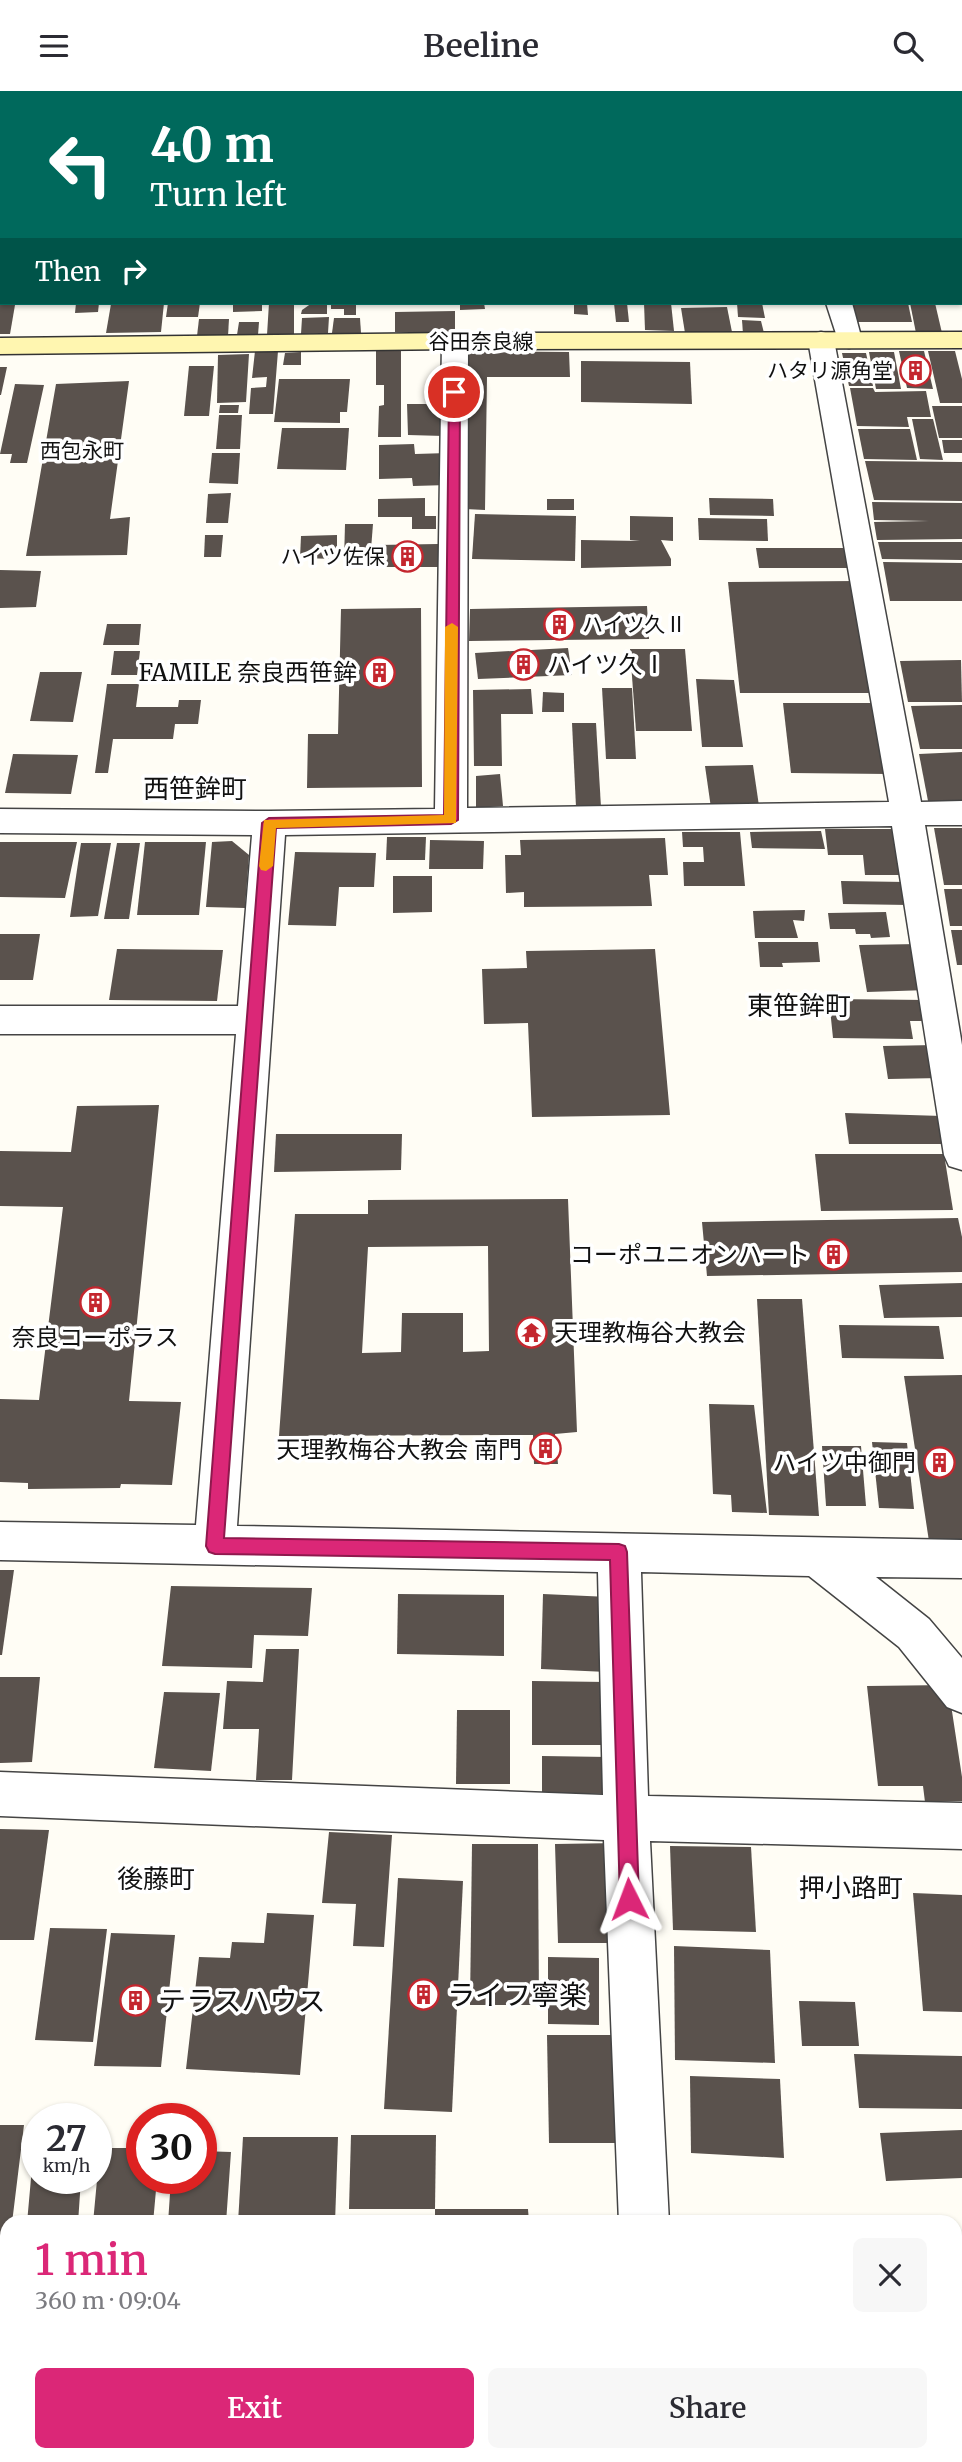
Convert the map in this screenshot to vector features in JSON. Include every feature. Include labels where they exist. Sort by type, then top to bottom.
[{"type":"main road","name":"谷田奈良線","points":[[0,346],[455,341],[962,340]]},
{"type":"street","points":[[839,305],[835,340],[907,814],[952,1030],[962,1155]]},
{"type":"street","points":[[451,820],[455,341]]},
{"type":"street","points":[[0,821],[269,823],[962,813]]},
{"type":"street","points":[[215,1546],[269,823]]},
{"type":"street","points":[[0,1020],[255,1020]]},
{"type":"street","points":[[0,1541],[962,1559]]},
{"type":"street","points":[[619,1552],[626,1818],[644,2215]]},
{"type":"street","points":[[820,1558],[914,1633],[962,1692]]},
{"type":"street","points":[[0,1794],[626,1818],[962,1826]]},
{"type":"building","points":[[0,305],[15,305],[10,334],[0,334]]},
{"type":"building","points":[[76,305],[99,305],[98,312],[75,313]]},
{"type":"building","points":[[111,305],[164,305],[161,332],[106,333]]},
{"type":"building","points":[[168,305],[200,305],[198,317],[166,317]]},
{"type":"building","points":[[233,305],[262,305],[262,311],[233,312]]},
{"type":"building","points":[[269,305],[294,305],[294,335],[267,335]]},
{"type":"building","points":[[309,305],[327,305],[327,314],[301,314]]},
{"type":"building","points":[[331,305],[356,305],[356,315],[344,315],[344,309],[331,309]]},
{"type":"building","points":[[460,305],[484,305],[485,309],[460,310]]},
{"type":"building","points":[[574,305],[587,305],[588,315],[574,314]]},
{"type":"building","points":[[614,305],[627,305],[629,322],[616,322]]},
{"type":"building","points":[[644,305],[671,305],[674,331],[645,330]]},
{"type":"building","points":[[737,305],[762,305],[765,318],[738,317]]},
{"type":"building","points":[[851,305],[908,305],[912,322],[855,322]]},
{"type":"building","points":[[910,305],[935,305],[942,333],[916,333]]},
{"type":"building","points":[[727,307],[732,332],[685,333],[681,308]]},
{"type":"building","points":[[455,311],[455,333],[395,332],[395,312]]},
{"type":"building","points":[[329,317],[328,333],[301,334],[302,318]]},
{"type":"building","points":[[334,318],[360,318],[361,333],[332,333]]},
{"type":"building","points":[[199,319],[229,319],[228,336],[197,336]]},
{"type":"building","points":[[742,320],[761,321],[764,333],[743,334]]},
{"type":"building","points":[[239,322],[259,322],[258,335],[237,335]]},
{"type":"building","points":[[401,350],[401,437],[378,437],[379,406],[384,405],[384,385],[376,385],[376,351]]},
{"type":"building","points":[[255,351],[278,351],[273,414],[249,414],[251,388],[266,387],[267,377],[252,378]]},
{"type":"building","points":[[469,351],[569,352],[570,377],[487,377],[485,510],[465,509]]},
{"type":"building","name":"ハタリ源角堂","points":[[899,351],[924,351],[933,389],[907,388]]},
{"type":"building","points":[[928,351],[955,351],[962,379],[962,403],[940,403]]},
{"type":"building","points":[[301,352],[301,365],[283,365],[285,353]]},
{"type":"building","points":[[869,352],[894,352],[901,389],[876,389]]},
{"type":"building","points":[[842,353],[866,353],[873,386],[849,386]]},
{"type":"building","points":[[249,354],[246,402],[217,403],[218,355]]},
{"type":"building","points":[[581,361],[690,362],[692,404],[581,402]]},
{"type":"building","points":[[189,366],[214,366],[209,416],[184,416]]},
{"type":"building","points":[[0,367],[7,367],[1,395],[0,395]]},
{"type":"building","points":[[279,379],[350,379],[347,412],[340,412],[340,423],[274,422]]},
{"type":"building","points":[[129,381],[110,519],[130,517],[127,555],[26,556],[56,384]]},
{"type":"building","points":[[15,384],[44,385],[27,463],[10,463],[12,454],[0,454]]},
{"type":"building","points":[[850,388],[873,388],[875,392],[926,391],[931,417],[907,417],[909,427],[857,426]]},
{"type":"building","points":[[407,404],[444,404],[444,436],[408,435]]},
{"type":"building","points":[[220,405],[239,405],[238,413],[219,413]]},
{"type":"building","points":[[932,406],[962,406],[962,438],[939,438]]},
{"type":"building","points":[[219,415],[242,415],[240,449],[216,449]]},
{"type":"building","points":[[912,419],[933,419],[943,460],[920,459]]},
{"type":"building","points":[[282,428],[349,428],[346,470],[277,469]]},
{"type":"building","points":[[858,429],[910,429],[917,460],[864,459]]},
{"type":"building","points":[[942,440],[962,440],[962,453],[944,453]]},
{"type":"building","points":[[414,444],[415,454],[448,453],[448,485],[413,486],[412,478],[379,479],[379,445]]},
{"type":"building","points":[[212,453],[240,453],[238,484],[209,483]]},
{"type":"building","points":[[865,461],[962,462],[962,501],[874,500]]},
{"type":"building","points":[[231,493],[228,523],[206,523],[208,494]]},
{"type":"building","points":[[425,498],[425,516],[436,516],[436,529],[412,529],[412,517],[378,517],[378,499]]},
{"type":"building","points":[[709,498],[773,499],[774,516],[710,515]]},
{"type":"building","points":[[547,499],[574,499],[574,510],[547,510]]},
{"type":"building","points":[[872,502],[962,503],[962,539],[877,540],[874,522],[929,521],[874,520]]},
{"type":"building","points":[[475,514],[576,516],[575,561],[472,559]]},
{"type":"building","points":[[630,516],[673,517],[673,541],[661,540],[671,559],[671,566],[581,568],[581,540],[640,541],[630,540]]},
{"type":"building","points":[[698,518],[767,519],[768,541],[699,540]]},
{"type":"building","points":[[345,524],[373,524],[370,562],[344,561]]},
{"type":"building","points":[[205,535],[223,535],[221,557],[204,557]]},
{"type":"building","points":[[337,535],[337,559],[300,558],[301,536]]},
{"type":"building","points":[[878,542],[962,542],[962,560],[882,559]]},
{"type":"building","name":"ハイツ佐保","points":[[438,544],[440,567],[378,567],[377,545]]},
{"type":"building","points":[[756,548],[849,548],[852,568],[759,568]]},
{"type":"building","points":[[883,562],[962,563],[962,601],[890,601]]},
{"type":"building","points":[[0,570],[41,571],[36,607],[0,608]]},
{"type":"building","points":[[856,581],[875,693],[740,693],[728,582]]},
{"type":"building","name":"ハイツ久Ⅱ","points":[[647,606],[649,639],[469,641],[470,609]]},
{"type":"building","name":"FAMILE 奈良西笹鉾","points":[[421,608],[422,787],[307,788],[308,734],[338,734],[341,609]]},
{"type":"building","points":[[107,624],[141,624],[139,645],[103,645]]},
{"type":"building","name":"ハイツ久Ⅰ","points":[[568,648],[572,675],[478,679],[475,653]]},
{"type":"building","points":[[630,649],[685,649],[692,731],[636,731]]},
{"type":"building","points":[[114,651],[140,651],[137,675],[111,675]]},
{"type":"building","points":[[961,660],[962,702],[908,702],[900,661]]},
{"type":"building","points":[[40,672],[82,672],[73,722],[30,721]]},
{"type":"building","points":[[696,679],[734,680],[743,747],[702,747]]},
{"type":"building","points":[[107,684],[139,684],[136,707],[178,707],[179,700],[201,700],[198,724],[175,724],[173,739],[113,739],[108,773],[95,773]]},
{"type":"building","points":[[602,688],[632,688],[636,759],[606,759]]},
{"type":"building","points":[[531,689],[533,714],[501,714],[502,766],[474,766],[473,690]]},
{"type":"building","points":[[543,692],[564,693],[564,712],[542,712]]},
{"type":"building","points":[[783,703],[877,703],[888,774],[791,773]]},
{"type":"building","points":[[962,705],[962,749],[920,749],[911,706]]},
{"type":"building","points":[[572,723],[596,723],[601,807],[576,807]]},
{"type":"building","points":[[962,752],[962,806],[929,806],[919,754]]},
{"type":"building","points":[[13,754],[78,755],[71,794],[5,793]]},
{"type":"building","points":[[753,765],[759,806],[711,808],[705,766]]},
{"type":"building","points":[[500,774],[503,806],[476,808],[476,776]]},
{"type":"building","points":[[934,828],[962,828],[962,885],[944,885]]},
{"type":"building","points":[[825,829],[893,829],[899,875],[865,875],[863,855],[828,855]]},
{"type":"building","points":[[821,831],[825,849],[752,848],[750,832]]},
{"type":"building","points":[[682,832],[740,832],[745,886],[684,886],[683,862],[704,862],[703,847],[683,847]]},
{"type":"building","points":[[387,837],[426,837],[425,860],[386,860]]},
{"type":"building","points":[[665,838],[668,875],[649,875],[652,906],[524,907],[524,892],[506,893],[505,855],[521,855],[520,840]]},
{"type":"building","points":[[430,840],[484,841],[483,869],[429,869]]},
{"type":"building","points":[[232,841],[249,855],[245,908],[206,907],[212,842]]},
{"type":"building","points":[[0,842],[77,842],[65,898],[0,897]]},
{"type":"building","points":[[145,842],[206,842],[199,915],[137,915]]},
{"type":"building","points":[[81,843],[111,843],[98,916],[70,917]]},
{"type":"building","points":[[117,843],[140,843],[129,919],[104,919]]},
{"type":"building","points":[[295,852],[376,853],[374,887],[339,887],[336,926],[288,925]]},
{"type":"building","points":[[393,876],[432,876],[432,912],[393,913]]},
{"type":"building","points":[[841,881],[906,882],[909,905],[843,904]]},
{"type":"building","points":[[944,889],[962,889],[962,926],[950,926]]},
{"type":"building","points":[[805,910],[804,921],[793,920],[798,938],[755,938],[753,911]]},
{"type":"building","points":[[886,912],[890,937],[871,938],[870,934],[856,934],[855,929],[830,929],[828,913]]},
{"type":"building","points":[[951,930],[962,930],[962,965],[957,965]]},
{"type":"building","points":[[0,934],[40,934],[33,980],[0,980]]},
{"type":"building","points":[[758,942],[818,942],[820,962],[782,963],[783,967],[760,967]]},
{"type":"building","points":[[919,944],[928,990],[867,992],[859,945]]},
{"type":"building","points":[[117,949],[223,950],[217,1001],[109,1000]]},
{"type":"building","points":[[655,949],[670,1115],[532,1117],[528,1023],[484,1024],[482,969],[527,968],[526,951]]},
{"type":"building","points":[[829,999],[928,1000],[931,1021],[910,1021],[913,1039],[833,1038]]},
{"type":"building","points":[[935,1045],[941,1078],[888,1079],[883,1046]]},
{"type":"building","name":"奈良コーポラス","points":[[159,1105],[129,1401],[181,1402],[172,1485],[121,1484],[120,1488],[28,1489],[28,1483],[0,1482],[0,1399],[39,1400],[63,1207],[0,1206],[0,1151],[71,1152],[77,1106]]},
{"type":"building","points":[[845,1113],[942,1116],[945,1144],[849,1144]]},
{"type":"building","points":[[276,1134],[402,1134],[401,1170],[274,1172]]},
{"type":"building","points":[[815,1154],[944,1154],[953,1210],[821,1211]]},
{"type":"building","name":"天理教梅谷大教会","points":[[568,1199],[577,1432],[555,1434],[558,1464],[534,1464],[533,1435],[279,1436],[295,1214],[368,1214],[368,1200]],"holes":[[[488,1246],[489,1351],[463,1352],[463,1313],[402,1313],[401,1352],[362,1353],[368,1247]]]},
{"type":"building","name":"コーポユニオンハート","points":[[958,1218],[962,1237],[962,1272],[707,1276],[702,1222]]},
{"type":"building","points":[[962,1283],[962,1317],[884,1318],[879,1285]]},
{"type":"building","points":[[757,1299],[802,1299],[819,1516],[769,1515]]},
{"type":"building","points":[[839,1325],[939,1326],[944,1359],[842,1358]]},
{"type":"building","name":"ハイツ中御門","points":[[962,1375],[962,1547],[930,1548],[904,1376]]},
{"type":"building","points":[[709,1404],[754,1405],[767,1513],[732,1512],[731,1495],[713,1494]]},
{"type":"building","points":[[872,1442],[907,1443],[914,1509],[879,1508]]},
{"type":"building","points":[[822,1446],[861,1446],[866,1506],[826,1506]]},
{"type":"building","points":[[0,1570],[14,1570],[2,1655],[0,1655]]},
{"type":"building","points":[[171,1586],[312,1588],[308,1636],[254,1635],[252,1668],[162,1666]]},
{"type":"building","points":[[398,1594],[504,1595],[504,1656],[397,1654]]},
{"type":"building","points":[[543,1594],[609,1597],[607,1672],[541,1669]]},
{"type":"building","points":[[266,1649],[299,1649],[292,1780],[256,1780],[259,1729],[223,1729],[227,1681],[263,1682]]},
{"type":"building","points":[[0,1677],[40,1677],[32,1762],[0,1763]]},
{"type":"building","points":[[532,1681],[607,1682],[609,1745],[532,1745]]},
{"type":"building","points":[[948,1685],[962,1777],[962,1801],[925,1802],[923,1786],[878,1786],[867,1686]]},
{"type":"building","points":[[164,1692],[220,1693],[211,1771],[154,1768]]},
{"type":"building","points":[[457,1710],[510,1710],[510,1784],[456,1784]]},
{"type":"building","points":[[542,1756],[609,1757],[611,1794],[542,1793]]},
{"type":"building","points":[[0,1829],[49,1830],[34,1940],[0,1940]]},
{"type":"building","points":[[329,1832],[392,1835],[384,1947],[353,1946],[356,1904],[322,1903]]},
{"type":"building","points":[[619,1843],[624,1943],[558,1943],[555,1844]]},
{"type":"building","points":[[472,1844],[538,1844],[539,2005],[470,2005]]},
{"type":"building","points":[[670,1846],[751,1847],[756,1932],[673,1930]]},
{"type":"building","name":"ライフ寧楽","points":[[398,1878],[463,1881],[452,2112],[384,2109]]},
{"type":"building","points":[[913,1893],[962,1895],[962,2012],[923,2011]]},
{"type":"building","points":[[267,1913],[314,1915],[300,2075],[186,2069],[199,1957],[230,1958],[232,1942],[264,1943]]},
{"type":"building","points":[[50,1928],[107,1929],[93,2042],[35,2040]]},
{"type":"building","name":"テラスハウス","points":[[111,1933],[175,1935],[161,2067],[94,2066]]},
{"type":"building","points":[[674,1946],[770,1950],[775,2063],[675,2060]]},
{"type":"building","points":[[548,1957],[599,1958],[599,2025],[548,2024]]},
{"type":"building","points":[[799,2001],[855,2002],[859,2046],[802,2046]]},
{"type":"building","points":[[547,2035],[632,2035],[635,2143],[549,2143]]},
{"type":"building","points":[[854,2054],[962,2056],[962,2109],[859,2108]]},
{"type":"building","points":[[690,2076],[780,2079],[784,2158],[691,2153]]},
{"type":"building","points":[[0,2125],[21,2125],[21,2150],[13,2215],[0,2215]]},
{"type":"building","points":[[962,2130],[962,2178],[886,2181],[880,2133]]},
{"type":"building","points":[[351,2135],[436,2135],[435,2209],[349,2209]]},
{"type":"building","points":[[243,2137],[338,2137],[335,2215],[238,2215]]},
{"type":"building","points":[[112,2148],[126,2148],[126,2194],[156,2194],[154,2215],[94,2215],[96,2194],[112,2194]]},
{"type":"building","points":[[217,2152],[231,2152],[227,2215],[169,2215],[170,2194],[217,2194]]},
{"type":"building","points":[[30,2194],[80,2194],[79,2215],[28,2215]]},
{"type":"building","points":[[435,2209],[528,2209],[528,2215],[435,2215]]},
{"type":"slow traffic","points":[[266,866],[269,823],[451,820],[452,627]]},
{"type":"place","name":"ハタリ源角堂","points":[[916,370]]},
{"type":"place","name":"ハイツ佐保","points":[[408,556]]},
{"type":"place","name":"ハイツ久Ⅱ","points":[[559,624]]},
{"type":"place","name":"ハイツ久Ⅰ","points":[[524,664]]},
{"type":"place","name":"FAMILE 奈良西笹鉾","points":[[380,672]]},
{"type":"place","name":"コーポユニオンハート","points":[[833,1254]]},
{"type":"place","name":"奈良コーポラス","points":[[95,1303]]},
{"type":"place","name":"天理教梅谷大教会","points":[[531,1332]]},
{"type":"place","name":"天理教梅谷大教会 南門","points":[[545,1449]]},
{"type":"place","name":"ハイツ中御門","points":[[939,1462]]},
{"type":"place","name":"ライフ寧楽","points":[[424,1995]]},
{"type":"place","name":"テラスハウス","points":[[135,2001]]},
{"type":"district","name":"西包永町","points":[[82,450]]},
{"type":"district","name":"西笹鉾町","points":[[195,788]]},
{"type":"district","name":"東笹鉾町","points":[[799,1005]]},
{"type":"district","name":"後藤町","points":[[156,1878]]},
{"type":"district","name":"押小路町","points":[[851,1887]]},
{"type":"route","points":[[454,392],[451,820],[269,823],[215,1546],[619,1552],[629,1899]]}]
